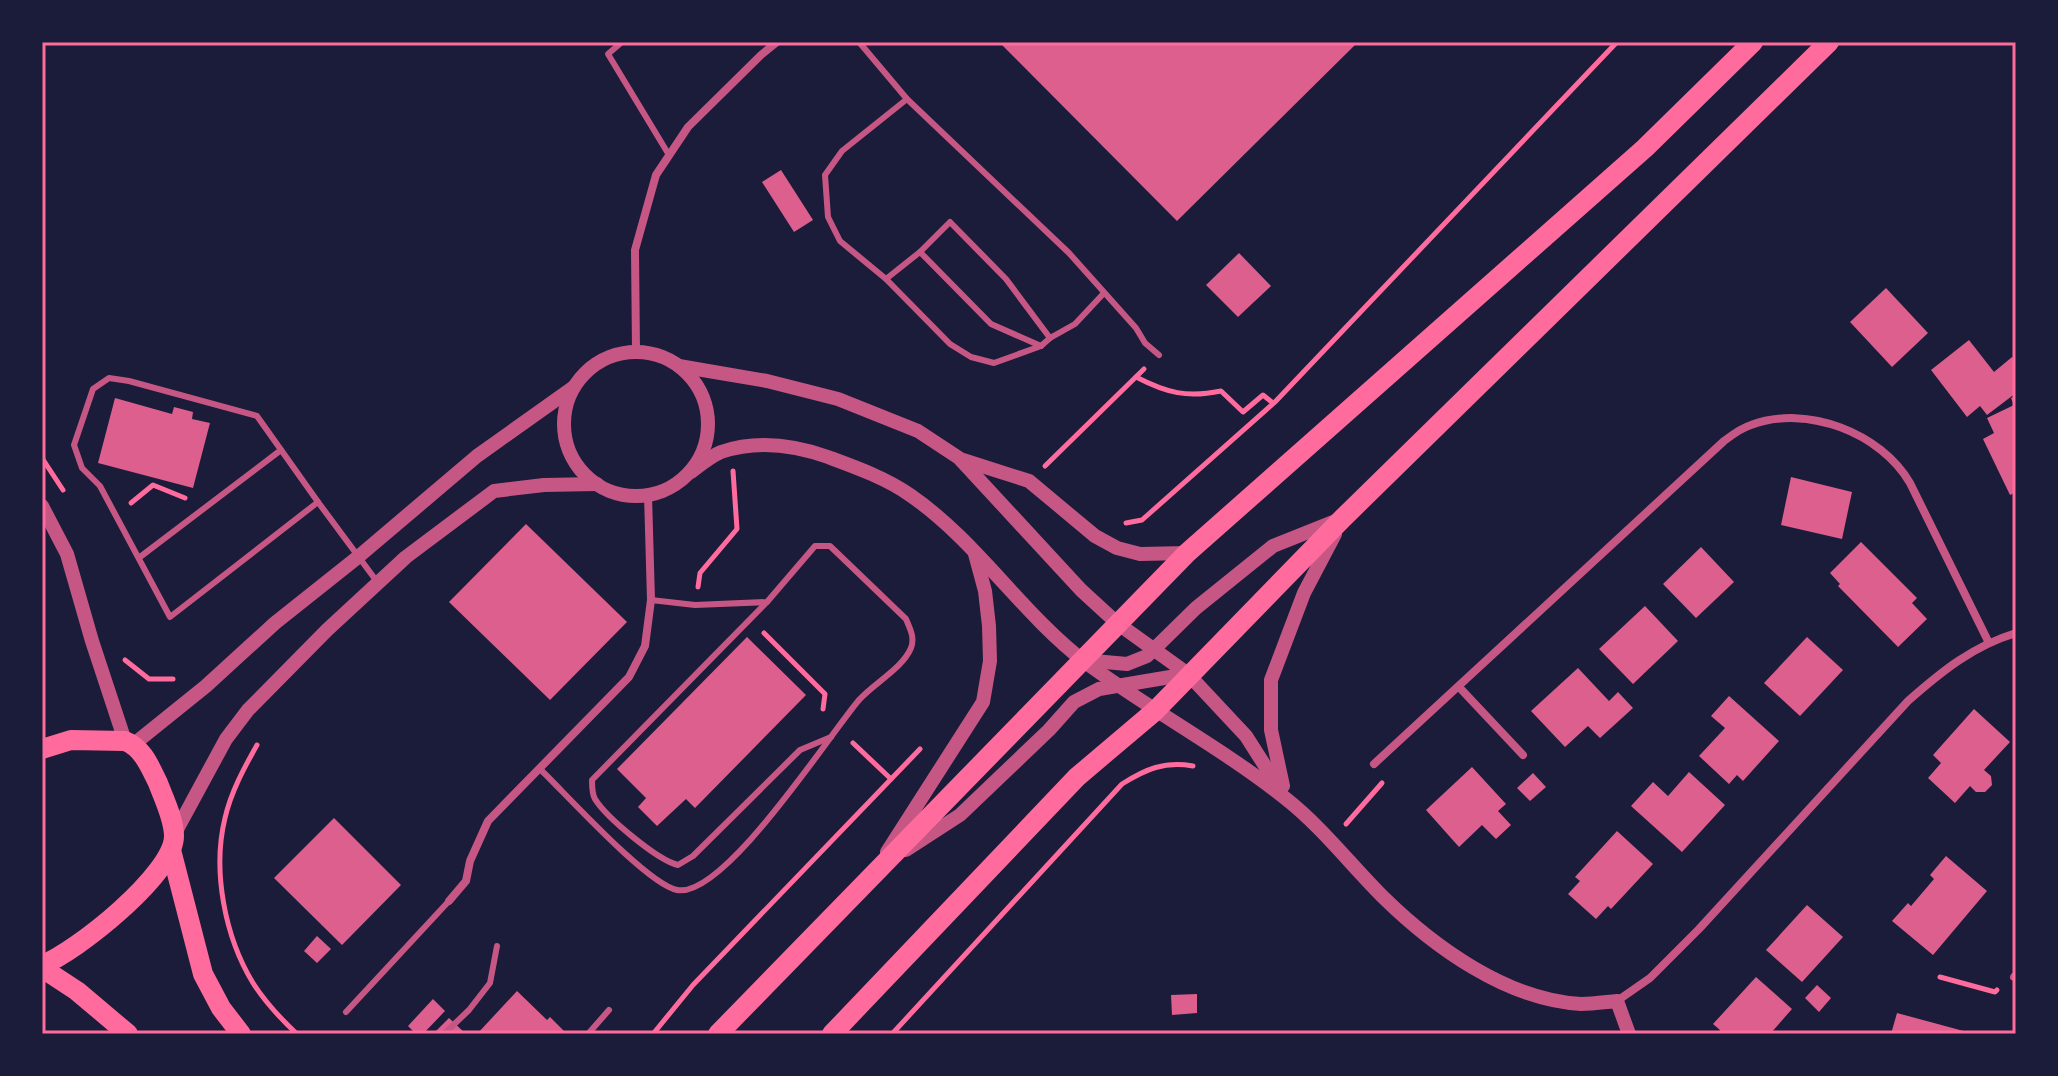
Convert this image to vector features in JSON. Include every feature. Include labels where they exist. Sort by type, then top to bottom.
[{"type":"main road","points":[[718,1034],[1187,553],[1645,148],[1753,42]]},
{"type":"main road","points":[[832,1034],[1077,777],[1155,711],[1343,518],[1829,42]]},
{"type":"main road","points":[[42,749],[71,740],[130,743],[149,763],[165,800],[203,974],[221,1008],[241,1034]]},
{"type":"main road","points":[[128,1034],[87,999],[42,967],[98,930],[148,882],[172,842]]},
{"type":"street","points":[[636,351],[635,250],[656,175],[688,127],[777,42]]},
{"type":"street","points":[[42,506],[67,554],[92,641],[130,743],[206,686],[275,623],[477,456],[574,387],[591,368],[612,356],[636,351],[659,355],[679,366],[696,383],[706,405],[708,428],[703,451],[691,472]]},
{"type":"street","points":[[679,366],[767,381],[838,399],[918,431],[959,458],[1081,590],[1117,623],[1188,674],[1246,736],[1286,798]]},
{"type":"street","points":[[574,387],[566,407],[564,429],[570,451],[581,470],[597,484]]},
{"type":"street","points":[[1374,764],[1724,441],[1749,425],[1775,419],[1825,423],[1852,431],[1894,461],[1910,483],[1988,641]]},
{"type":"street","points":[[172,842],[226,739],[248,710],[327,630],[406,557],[494,491],[544,485],[597,484],[630,496],[648,495],[664,491],[720,453],[766,444],[806,450],[858,468],[909,495],[974,551],[1028,609],[1083,660],[1286,798],[1384,898],[1418,927],[1472,967],[1514,989],[1549,999],[1583,1004],[1617,1001],[1650,978],[1699,929],[1908,701],[1944,669],[1988,641],[2016,633]]},
{"type":"street","points":[[959,458],[1029,481],[1095,536],[1117,548],[1140,554],[1187,553]]},
{"type":"street","points":[[449,901],[466,881],[470,861],[488,821],[629,677],[645,646],[651,600],[648,495]]},
{"type":"street","points":[[1083,660],[1127,664],[1147,656],[1196,608],[1273,546],[1343,518]]},
{"type":"street","points":[[1286,798],[1272,738],[1271,680],[1304,593],[1343,518]]},
{"type":"street","points":[[876,869],[983,702],[990,661],[989,626],[985,591],[974,551]]},
{"type":"street","points":[[876,869],[960,815],[1074,702],[1099,689],[1188,674]]},
{"type":"street","points":[[1459,687],[1523,755]]},
{"type":"street","points":[[1617,1001],[1629,1034]]},
{"type":"lane","points":[[622,42],[608,54],[669,155]]},
{"type":"lane","points":[[859,42],[907,99],[1069,253],[1145,343],[1159,355]]},
{"type":"lane","points":[[907,99],[842,151],[825,175],[828,217],[840,241],[886,279],[950,344],[971,357],[994,363],[1041,346],[1075,324],[1104,293]]},
{"type":"lane","points":[[886,279],[920,252],[950,222],[1006,279],[1050,338]]},
{"type":"lane","points":[[920,252],[991,324],[1041,346]]},
{"type":"lane","points":[[318,502],[170,617],[100,486],[82,468],[74,445],[93,389],[109,378],[129,381],[257,416],[378,583]]},
{"type":"lane","points":[[140,557],[281,450]]},
{"type":"lane","points":[[540,769],[643,870],[677,890],[693,889],[715,876],[803,778],[858,702],[901,662],[911,648],[913,635],[906,619],[830,546],[815,546],[718,654],[592,780],[593,797],[631,836],[664,862],[678,865],[693,856],[800,750],[831,737]]},
{"type":"lane","points":[[651,600],[695,605],[767,602]]},
{"type":"lane","points":[[346,1012],[449,901]]},
{"type":"lane","points":[[444,1034],[469,1010],[490,983],[497,946]]},
{"type":"lane","points":[[588,1034],[609,1010]]},
{"type":"path","points":[[1142,520],[1273,403],[1617,42]]},
{"type":"path","points":[[1047,464],[1159,355]]},
{"type":"path","points":[[1136,377],[1160,389],[1195,396],[1221,391],[1243,412],[1263,395],[1273,403]]},
{"type":"path","points":[[697,593],[700,573],[737,529],[732,494],[733,450]]},
{"type":"path","points":[[127,506],[153,485],[185,498],[200,511]]},
{"type":"path","points":[[749,618],[825,694],[824,714]]},
{"type":"path","points":[[264,734],[238,780],[225,818],[219,855],[228,922],[241,960],[255,986],[297,1034]]},
{"type":"path","points":[[850,739],[891,779]]},
{"type":"path","points":[[653,1034],[693,985],[921,748]]},
{"type":"path","points":[[892,1034],[1122,784],[1146,769],[1178,764],[1199,767]]},
{"type":"path","points":[[1331,841],[1382,784],[1374,764]]},
{"type":"path","points":[[1940,977],[1995,992],[2015,978]]},
{"type":"building","points":[[999,42],[1358,42],[1177,221]]},
{"type":"building","points":[[781,170],[813,220],[794,232],[762,182]]},
{"type":"building","points":[[1239,253],[1271,286],[1238,317],[1206,285]]},
{"type":"building","points":[[1886,288],[1928,333],[1892,367],[1850,322]]},
{"type":"building","points":[[1969,340],[1994,372],[2012,357],[2016,362],[2016,393],[1987,415],[1980,406],[1967,417],[1931,370]]},
{"type":"building","points":[[2016,396],[2016,492],[2010,495],[1983,439],[1994,433],[1987,418],[2014,405],[2011,398]]},
{"type":"building","points":[[115,398],[172,414],[174,407],[193,412],[192,419],[210,423],[193,488],[98,463]]},
{"type":"building","points":[[1791,477],[1852,492],[1842,539],[1781,525]]},
{"type":"building","points":[[526,524],[627,622],[550,700],[449,602]]},
{"type":"building","points":[[1861,542],[1917,598],[1912,603],[1927,619],[1898,647],[1838,586],[1840,584],[1830,573]]},
{"type":"building","points":[[1701,547],[1734,582],[1696,618],[1663,584]]},
{"type":"building","points":[[1645,606],[1678,641],[1633,684],[1599,649]]},
{"type":"building","points":[[747,637],[806,695],[695,808],[686,799],[657,826],[638,807],[646,798],[617,769]]},
{"type":"building","points":[[1807,637],[1843,670],[1800,716],[1764,683]]},
{"type":"building","points":[[1578,668],[1609,701],[1618,692],[1633,708],[1600,738],[1588,726],[1565,747],[1531,711]]},
{"type":"building","points":[[1729,696],[1779,741],[1743,781],[1737,775],[1729,784],[1699,756],[1725,728],[1711,716]]},
{"type":"building","points":[[1974,709],[2010,742],[1984,770],[1991,776],[1992,785],[1985,792],[1976,792],[1970,786],[1955,803],[1928,778],[1941,763],[1933,755]]},
{"type":"building","points":[[1472,767],[1506,804],[1498,811],[1511,825],[1496,839],[1482,825],[1459,847],[1426,810]]},
{"type":"building","points":[[1689,772],[1725,805],[1682,852],[1631,806],[1653,782],[1668,796]]},
{"type":"building","points":[[1533,773],[1546,787],[1530,801],[1517,788]]},
{"type":"building","points":[[334,818],[401,885],[342,945],[274,878]]},
{"type":"building","points":[[1617,831],[1653,864],[1611,909],[1608,906],[1596,919],[1568,894],[1580,881],[1575,877]]},
{"type":"building","points":[[1946,856],[1987,891],[1933,955],[1892,921],[1908,903],[1911,906],[1934,879],[1930,875]]},
{"type":"building","points":[[1807,905],[1843,937],[1802,982],[1766,950]]},
{"type":"building","points":[[317,936],[331,949],[317,963],[304,951]]},
{"type":"building","points":[[1756,977],[1792,1009],[1770,1034],[1717,1034],[1720,1030],[1713,1024]]},
{"type":"building","points":[[1817,985],[1831,998],[1819,1012],[1805,998]]},
{"type":"building","points":[[517,991],[547,1020],[550,1017],[567,1034],[477,1034]]},
{"type":"building","points":[[1197,994],[1197,1013],[1172,1015],[1171,995]]},
{"type":"building","points":[[433,999],[445,1011],[423,1034],[416,1034],[408,1026]]},
{"type":"building","points":[[1897,1013],[1971,1033],[1971,1034],[1891,1034]]},
{"type":"building","points":[[449,1018],[466,1034],[433,1034]]}]
